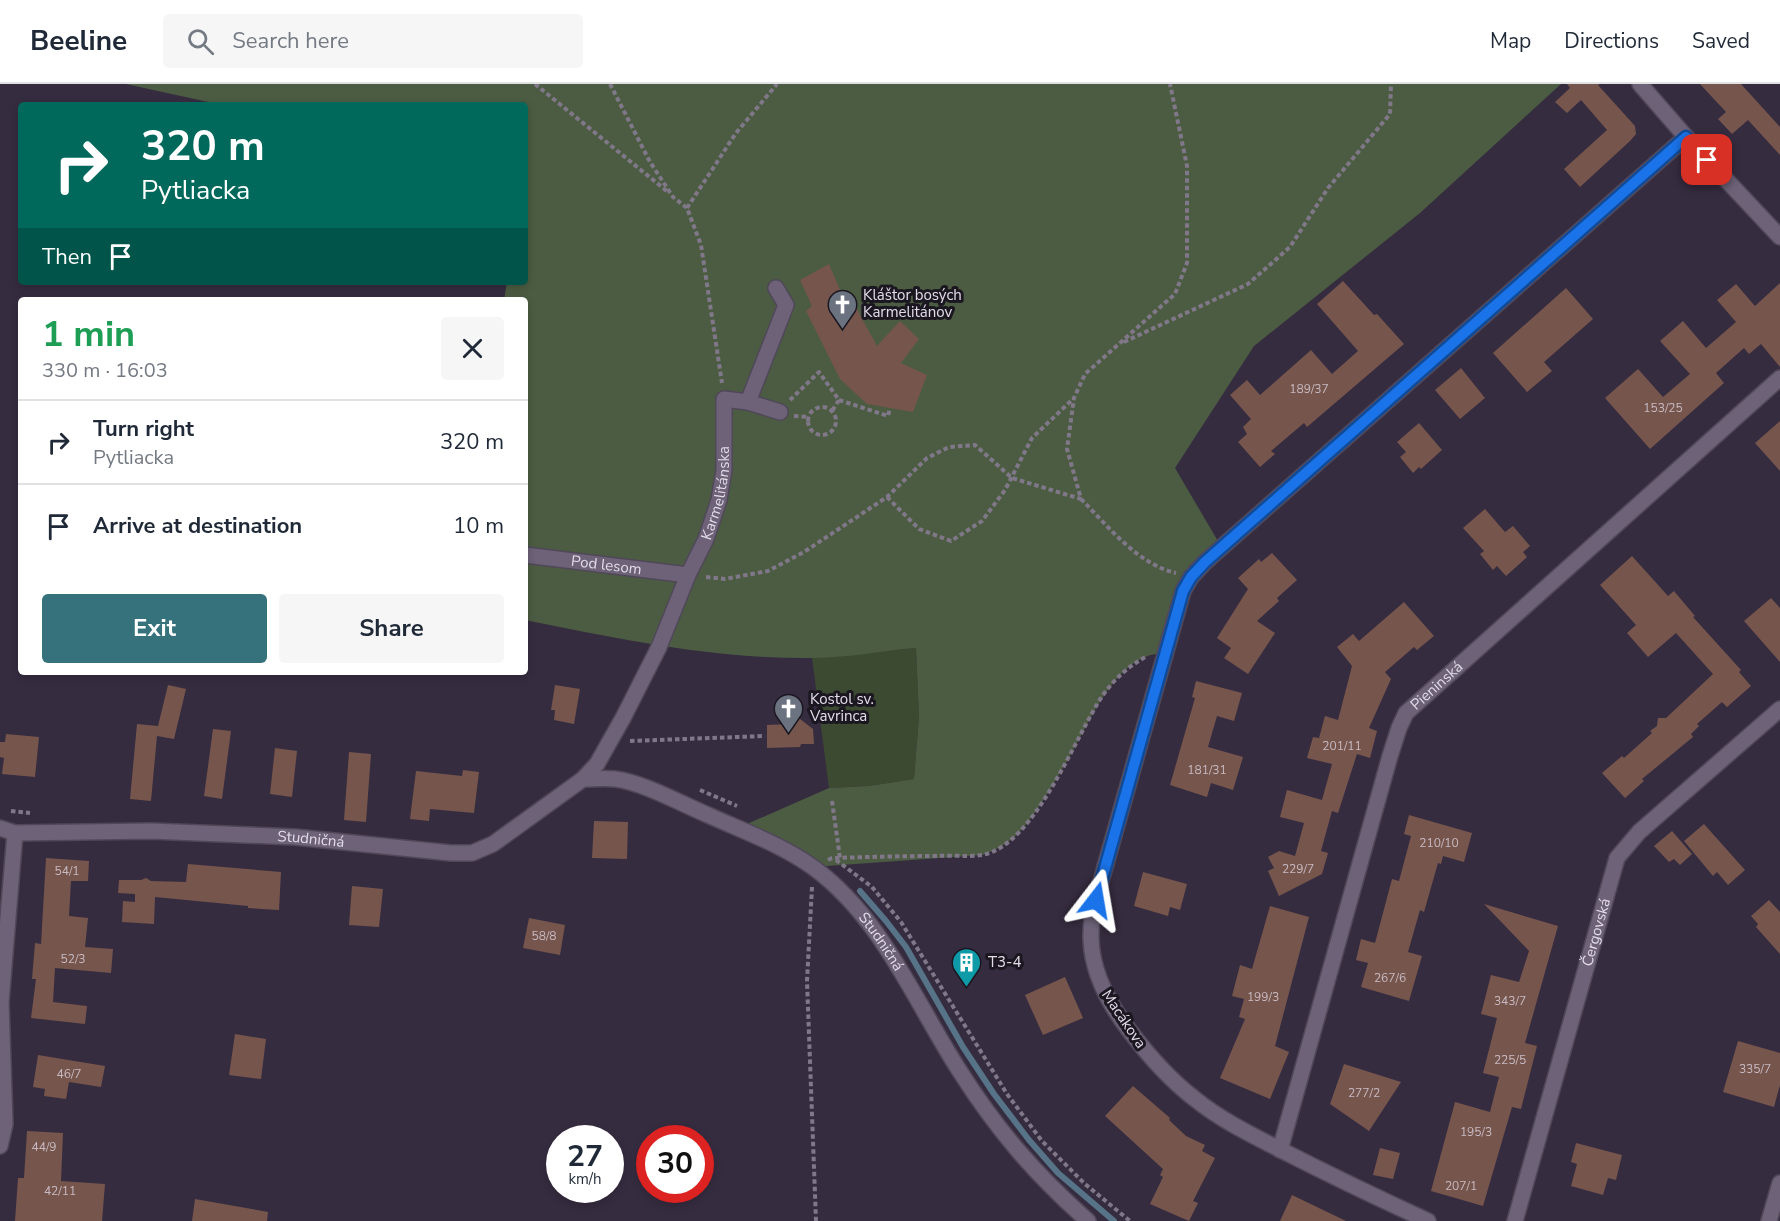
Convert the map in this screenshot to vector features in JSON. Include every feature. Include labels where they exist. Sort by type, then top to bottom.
[{"type":"street","points":[[1640,84],[1686,137],[1780,237]]},
{"type":"street","name":"Macákova","points":[[1428,1221],[1245,1132],[1195,1099],[1140,1045],[1110,1002],[1095,963],[1090,941],[1092,919],[1165,653],[1183,591],[1191,577],[1205,562],[1686,137]]},
{"type":"street","points":[[748,402],[786,305],[776,288]]},
{"type":"street","name":"Pieninská","points":[[1280,1150],[1390,756],[1406,713],[1780,378]]},
{"type":"street","points":[[724,399],[748,402],[780,412]]},
{"type":"street","name":"Karmelitánska","points":[[623,718],[659,647],[688,575],[706,539],[719,500],[724,470],[724,399]]},
{"type":"street","name":"Pod lesom","points":[[528,555],[688,575]]},
{"type":"street","name":"Čergovská","points":[[1515,1221],[1617,858],[1639,832],[1780,708]]},
{"type":"street","name":"Studničná","points":[[7,831],[151,831],[295,837],[430,852],[472,853],[483,850],[503,838],[583,779],[597,764],[623,718]]},
{"type":"street","name":"Studničná","points":[[583,779],[616,779],[655,792],[767,841],[813,867],[861,912],[881,939],[959,1070],[1007,1140],[1060,1196],[1088,1221]]},
{"type":"street","points":[[0,1146],[5,1124],[1,1002],[7,831]]},
{"type":"street","points":[[1769,1221],[1780,1183]]},
{"type":"path","points":[[535,84],[687,208],[701,245],[724,399]]},
{"type":"path","points":[[610,84],[650,162],[674,196]]},
{"type":"path","points":[[687,208],[736,133],[777,84]]},
{"type":"path","points":[[1081,499],[1067,449],[1074,398],[1085,374],[1175,294],[1187,263],[1187,166],[1170,84]]},
{"type":"path","points":[[1118,344],[1248,284],[1290,247],[1328,188],[1390,114],[1391,84]]},
{"type":"path","points":[[780,412],[819,372],[839,400],[888,416],[890,408]]},
{"type":"path","points":[[887,496],[920,529],[951,542],[982,521],[1005,490],[1032,438],[1074,398]]},
{"type":"path","points":[[832,411],[839,400]]},
{"type":"path","points":[[823,407],[832,411],[836,423],[828,433],[819,434],[812,430],[808,417],[818,408],[823,407]]},
{"type":"path","points":[[800,417],[808,417]]},
{"type":"path","points":[[688,575],[725,579],[768,571],[804,552],[887,496],[927,458],[949,447],[975,445],[1012,478],[1081,499],[1136,553],[1162,570],[1191,577]]},
{"type":"path","points":[[816,1221],[807,981],[813,867],[832,858],[982,855],[1006,844],[1034,813],[1103,696],[1128,667],[1152,653],[1165,653]]},
{"type":"path","points":[[636,741],[765,736]]},
{"type":"path","points":[[832,801],[840,858]]},
{"type":"path","points":[[0,810],[32,814]]},
{"type":"path","points":[[832,858],[872,887],[901,922],[1007,1094],[1041,1141],[1085,1184],[1130,1221]]},
{"type":"green space","points":[[126,84],[1561,84],[1420,213],[1254,346],[1175,468],[1222,548],[1191,577],[1165,653],[1149,656],[1135,663],[1111,686],[1049,791],[1018,834],[1010,841],[982,855],[813,867],[738,828],[829,788],[869,786],[914,779],[919,717],[916,648],[824,658],[738,655],[667,647],[528,621],[528,297],[504,297],[506,285],[528,285],[528,102],[208,102]]},
{"type":"green space","points":[[916,648],[919,717],[914,779],[869,786],[829,788],[812,658]]},
{"type":"building","points":[[1567,84],[1600,84],[1598,85],[1635,126],[1636,134],[1630,141],[1580,187],[1564,169],[1607,130],[1581,100],[1567,113],[1555,102],[1570,88]]},
{"type":"building","points":[[1700,84],[1741,84],[1780,127],[1780,155],[1748,120],[1732,134],[1718,119],[1726,112]]},
{"type":"building","name":"Kláštor bosých Karmelitánov","points":[[829,264],[842,295],[848,293],[877,346],[900,321],[919,339],[901,363],[927,375],[913,412],[867,404],[840,379],[806,311],[812,306],[800,280]]},
{"type":"building","points":[[1343,281],[1404,344],[1307,427],[1304,423],[1271,451],[1275,454],[1260,467],[1238,442],[1247,434],[1243,427],[1251,419],[1230,395],[1247,380],[1260,395],[1311,350],[1332,374],[1358,351],[1317,304]]},
{"type":"building","points":[[1780,283],[1780,367],[1761,344],[1749,354],[1744,348],[1716,373],[1724,383],[1650,449],[1605,398],[1638,369],[1663,397],[1690,374],[1660,341],[1683,321],[1706,348],[1736,322],[1717,300],[1736,284],[1755,306]]},
{"type":"building","points":[[1566,288],[1593,319],[1544,362],[1552,371],[1527,392],[1493,353]]},
{"type":"building","points":[[1461,368],[1485,398],[1460,419],[1435,390]]},
{"type":"building","points":[[1780,421],[1780,471],[1755,443]]},
{"type":"building","points":[[1419,423],[1442,450],[1421,469],[1419,467],[1413,473],[1400,457],[1406,452],[1397,442]]},
{"type":"building","points":[[1485,509],[1505,532],[1513,526],[1530,546],[1523,552],[1527,557],[1506,576],[1497,566],[1493,570],[1480,554],[1484,551],[1463,528]]},
{"type":"building","points":[[1272,553],[1297,580],[1257,621],[1275,633],[1248,674],[1224,658],[1231,648],[1217,638],[1248,589],[1238,578],[1259,559],[1261,562]]},
{"type":"building","points":[[1632,556],[1668,596],[1674,591],[1695,616],[1693,617],[1741,670],[1739,672],[1751,686],[1727,707],[1722,702],[1697,724],[1699,726],[1691,734],[1693,737],[1642,779],[1644,781],[1625,798],[1602,773],[1622,756],[1624,758],[1652,733],[1650,731],[1657,726],[1658,718],[1666,718],[1713,674],[1676,633],[1648,657],[1627,633],[1636,625],[1600,585]]},
{"type":"building","points":[[1771,598],[1780,608],[1780,662],[1744,621]]},
{"type":"building","points":[[1404,602],[1434,636],[1417,650],[1414,647],[1385,672],[1391,679],[1369,728],[1377,731],[1370,758],[1357,754],[1338,813],[1332,811],[1321,851],[1328,853],[1322,874],[1279,896],[1268,871],[1274,868],[1268,857],[1279,851],[1295,856],[1304,823],[1280,817],[1287,790],[1322,800],[1332,764],[1307,758],[1313,737],[1319,738],[1325,716],[1338,720],[1352,666],[1337,647],[1353,634],[1359,641]]},
{"type":"building","points":[[1196,681],[1242,693],[1234,721],[1217,716],[1208,747],[1243,757],[1233,790],[1211,783],[1207,797],[1170,785],[1195,698],[1192,697]]},
{"type":"building","points":[[168,685],[186,689],[174,739],[157,736],[151,801],[130,799],[137,724],[158,726]]},
{"type":"building","points":[[555,685],[580,689],[574,724],[554,720],[555,710],[551,710]]},
{"type":"building","name":"Kostol sv. Vavrinca","points":[[791,712],[813,729],[814,744],[801,744],[800,747],[767,748],[767,725],[791,724]]},
{"type":"building","points":[[213,729],[231,731],[222,799],[204,796]]},
{"type":"building","points":[[6,734],[39,737],[35,777],[2,774],[4,758],[0,757],[0,742],[5,742]]},
{"type":"building","points":[[275,748],[297,751],[292,797],[270,794]]},
{"type":"building","points":[[349,752],[371,754],[366,822],[344,820]]},
{"type":"building","points":[[463,770],[479,772],[474,813],[430,809],[429,821],[410,819],[416,771],[462,776]]},
{"type":"building","points":[[1409,815],[1472,833],[1464,862],[1443,856],[1441,864],[1438,863],[1424,912],[1420,910],[1408,952],[1422,956],[1409,1001],[1361,987],[1368,963],[1356,960],[1361,939],[1375,943],[1392,879],[1399,881],[1411,836],[1404,834]]},
{"type":"building","points":[[594,821],[628,822],[627,859],[592,858]]},
{"type":"building","points":[[1704,824],[1745,870],[1728,885],[1717,872],[1713,876],[1684,841]]},
{"type":"building","points":[[1672,831],[1692,854],[1680,865],[1674,859],[1669,862],[1654,846]]},
{"type":"building","points":[[46,858],[89,861],[88,881],[71,881],[69,916],[88,918],[85,947],[113,949],[111,973],[55,968],[53,1002],[87,1006],[85,1024],[31,1018],[36,979],[32,979],[35,943],[41,944]]},
{"type":"building","points":[[188,864],[281,872],[279,910],[155,897],[154,924],[122,922],[123,901],[135,902],[135,894],[118,893],[119,880],[146,878],[151,881],[186,882]]},
{"type":"building","points":[[1143,872],[1187,884],[1180,910],[1170,907],[1168,916],[1134,906]]},
{"type":"building","points":[[352,886],[383,889],[379,927],[349,925]]},
{"type":"building","points":[[1769,900],[1780,912],[1780,954],[1756,927],[1758,924],[1751,916]]},
{"type":"building","points":[[1484,904],[1558,926],[1525,1043],[1537,1046],[1521,1109],[1512,1107],[1483,1206],[1431,1191],[1455,1102],[1490,1112],[1499,1077],[1483,1073],[1497,1018],[1481,1014],[1491,975],[1519,982],[1529,951]]},
{"type":"building","points":[[1270,906],[1309,917],[1275,1046],[1289,1052],[1270,1099],[1220,1078],[1245,1019],[1239,1017],[1244,999],[1232,996],[1240,965],[1252,969]]},
{"type":"building","points":[[529,918],[565,925],[560,955],[523,948]]},
{"type":"building","points":[[1065,977],[1083,1018],[1043,1035],[1025,995]]},
{"type":"building","points":[[235,1034],[266,1039],[261,1079],[229,1075]]},
{"type":"building","points":[[1738,1041],[1780,1053],[1780,1085],[1774,1107],[1723,1092]]},
{"type":"building","points":[[38,1055],[105,1066],[101,1087],[69,1082],[66,1099],[44,1096],[45,1089],[33,1087]]},
{"type":"building","points":[[1344,1064],[1401,1082],[1369,1131],[1330,1104]]},
{"type":"building","points":[[1133,1086],[1170,1118],[1169,1120],[1186,1136],[1205,1145],[1202,1151],[1215,1158],[1193,1201],[1198,1203],[1189,1221],[1150,1204],[1163,1177],[1160,1175],[1163,1169],[1105,1116]]},
{"type":"building","points":[[27,1131],[63,1133],[61,1181],[105,1184],[102,1221],[15,1221],[18,1178],[24,1178]]},
{"type":"building","points":[[1576,1143],[1622,1155],[1616,1180],[1608,1178],[1603,1195],[1571,1186],[1577,1164],[1571,1162]]},
{"type":"building","points":[[1380,1148],[1400,1153],[1393,1179],[1373,1175]]},
{"type":"building","points":[[1292,1195],[1346,1221],[1280,1221]]},
{"type":"building","points":[[195,1199],[268,1212],[267,1221],[192,1221]]},
{"type":"waterway","points":[[860,891],[906,947],[963,1047],[994,1094],[1029,1140],[1058,1173],[1114,1221]]},
{"type":"place","name":"Kláštor bosých Karmelitánov","points":[[842,330]]},
{"type":"place","name":"Kostol sv. Vavrinca","points":[[789,734]]},
{"type":"place","name":"T3-4","points":[[967,988]]},
{"type":"route","points":[[1096,900],[1183,591],[1191,577],[1205,562],[1686,137],[1707,160]]}]
